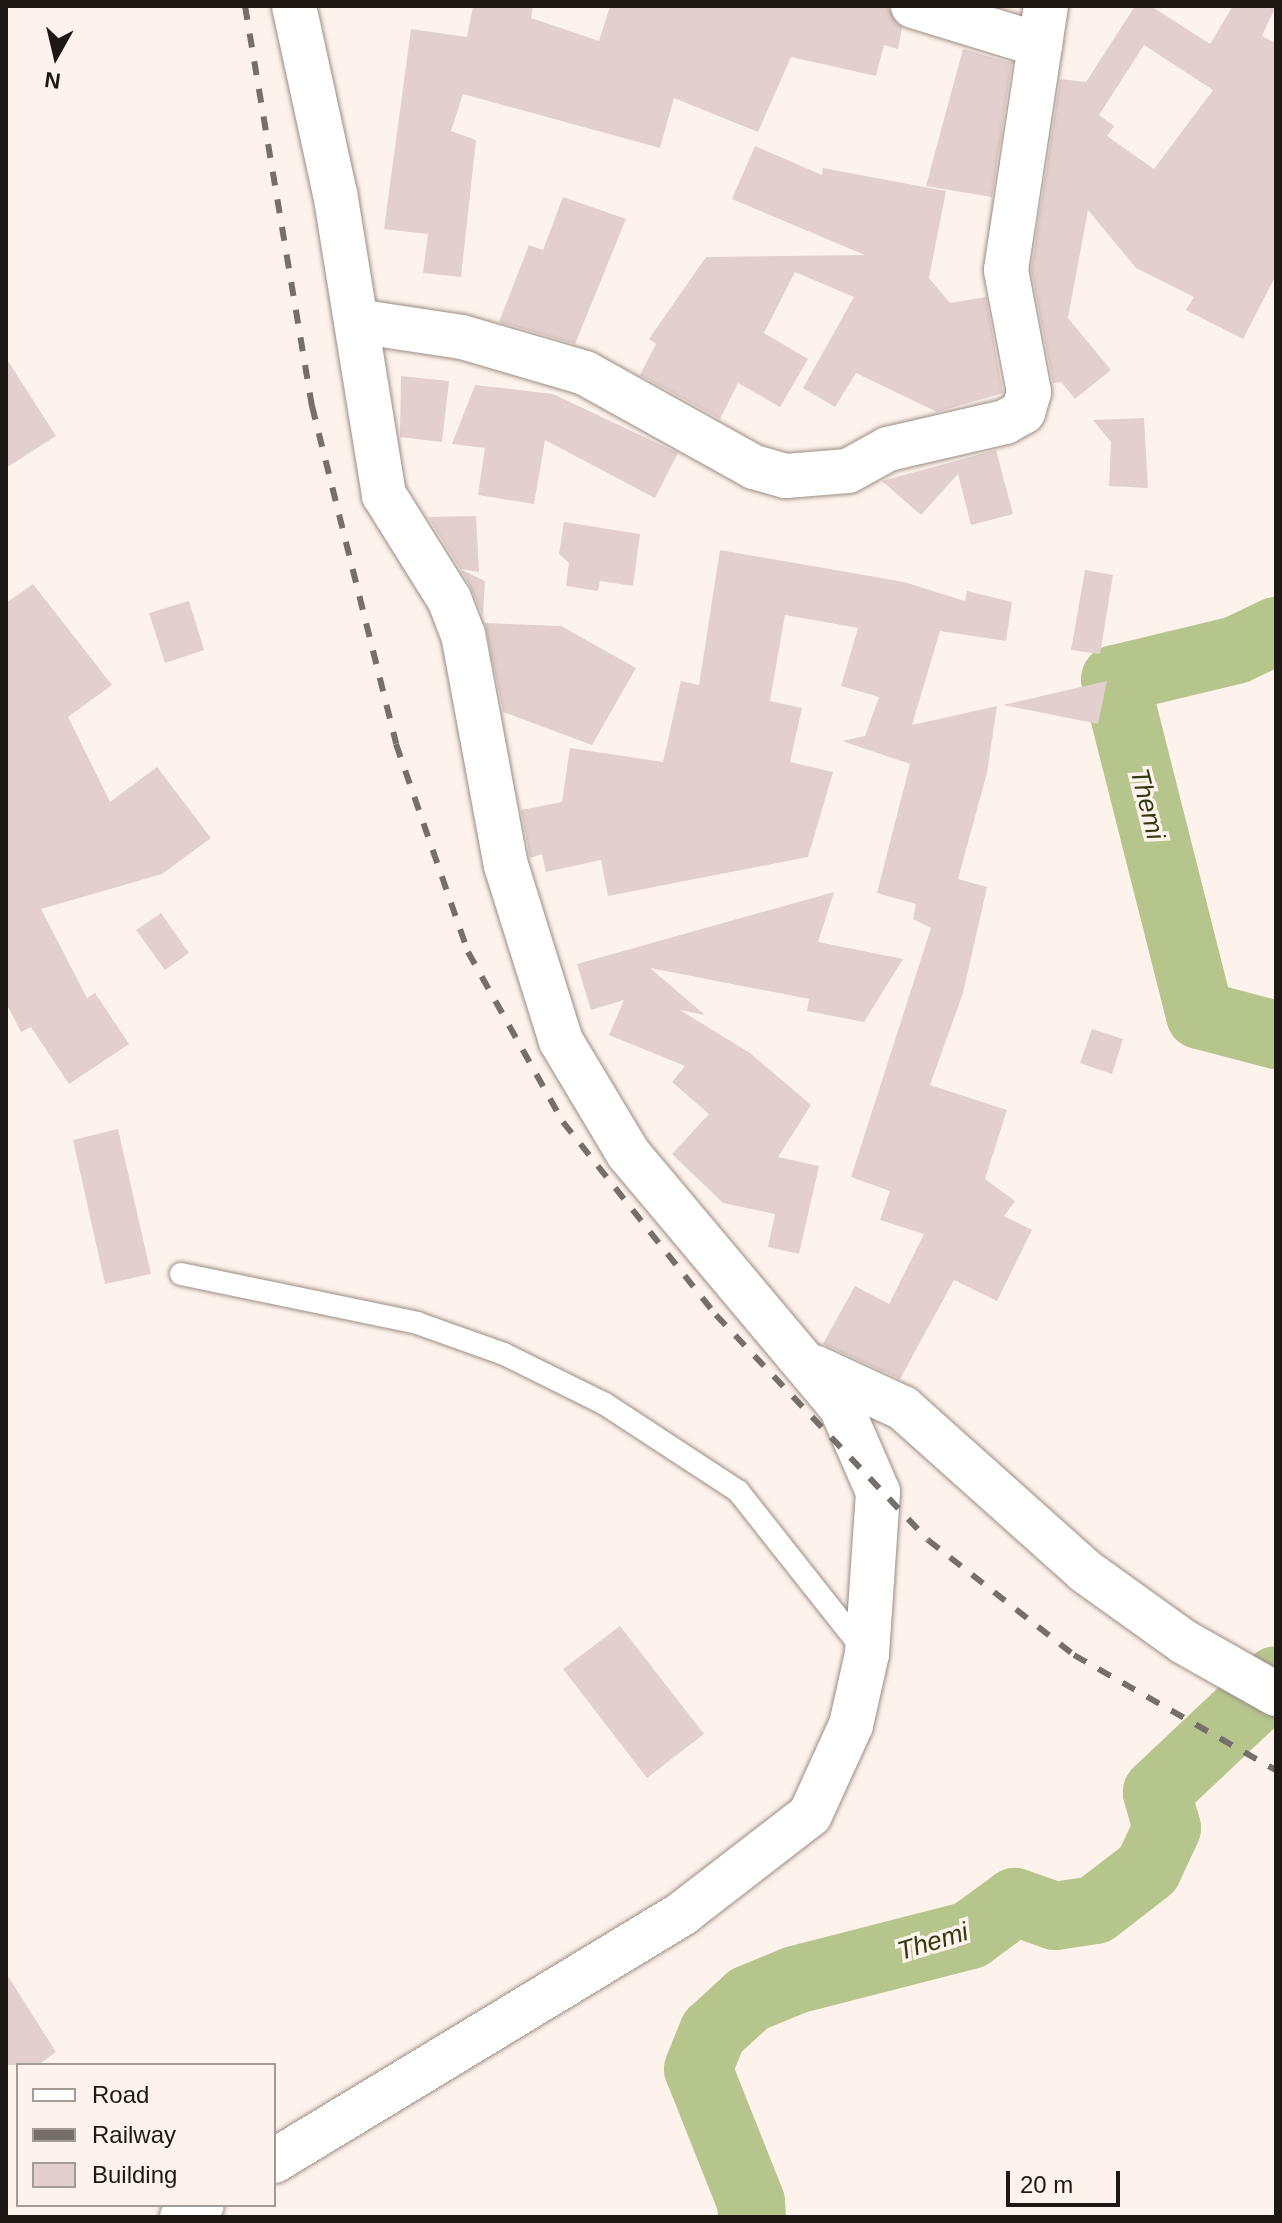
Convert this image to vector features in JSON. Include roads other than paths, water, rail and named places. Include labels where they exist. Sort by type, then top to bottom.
[{"type":"street","points":[[276,2160],[683,1913],[810,1815],[851,1725],[867,1654],[878,1492],[841,1407],[628,1153],[561,1041],[506,866],[463,635],[449,599],[384,495],[356,321],[294,6]]},
{"type":"street","points":[[356,321],[462,337],[585,373],[711,445],[786,476],[848,471],[902,444],[1005,422],[1023,412],[1029,392],[1006,270],[1043,25],[913,6]]},
{"type":"street","points":[[806,1364],[903,1408],[1085,1571],[1184,1642],[1276,1694]]},
{"type":"lane","points":[[181,1274],[417,1323],[504,1354],[605,1404],[738,1491],[867,1654]]},
{"type":"waterway","name":"Themi","points":[[1276,631],[1236,650],[1115,679],[1200,1015],[1276,1035]]},
{"type":"waterway","name":"Themi","points":[[752,2217],[751,2202],[698,2069],[713,2032],[749,1999],[795,1980],[970,1935],[1015,1902],[1055,1916],[1095,1910],[1148,1869],[1167,1828],[1157,1792],[1276,1680]]},
{"type":"railway","points":[[245,6],[312,406],[396,744],[468,952],[563,1122],[716,1315],[928,1540],[1074,1655],[1276,1770]]}]
